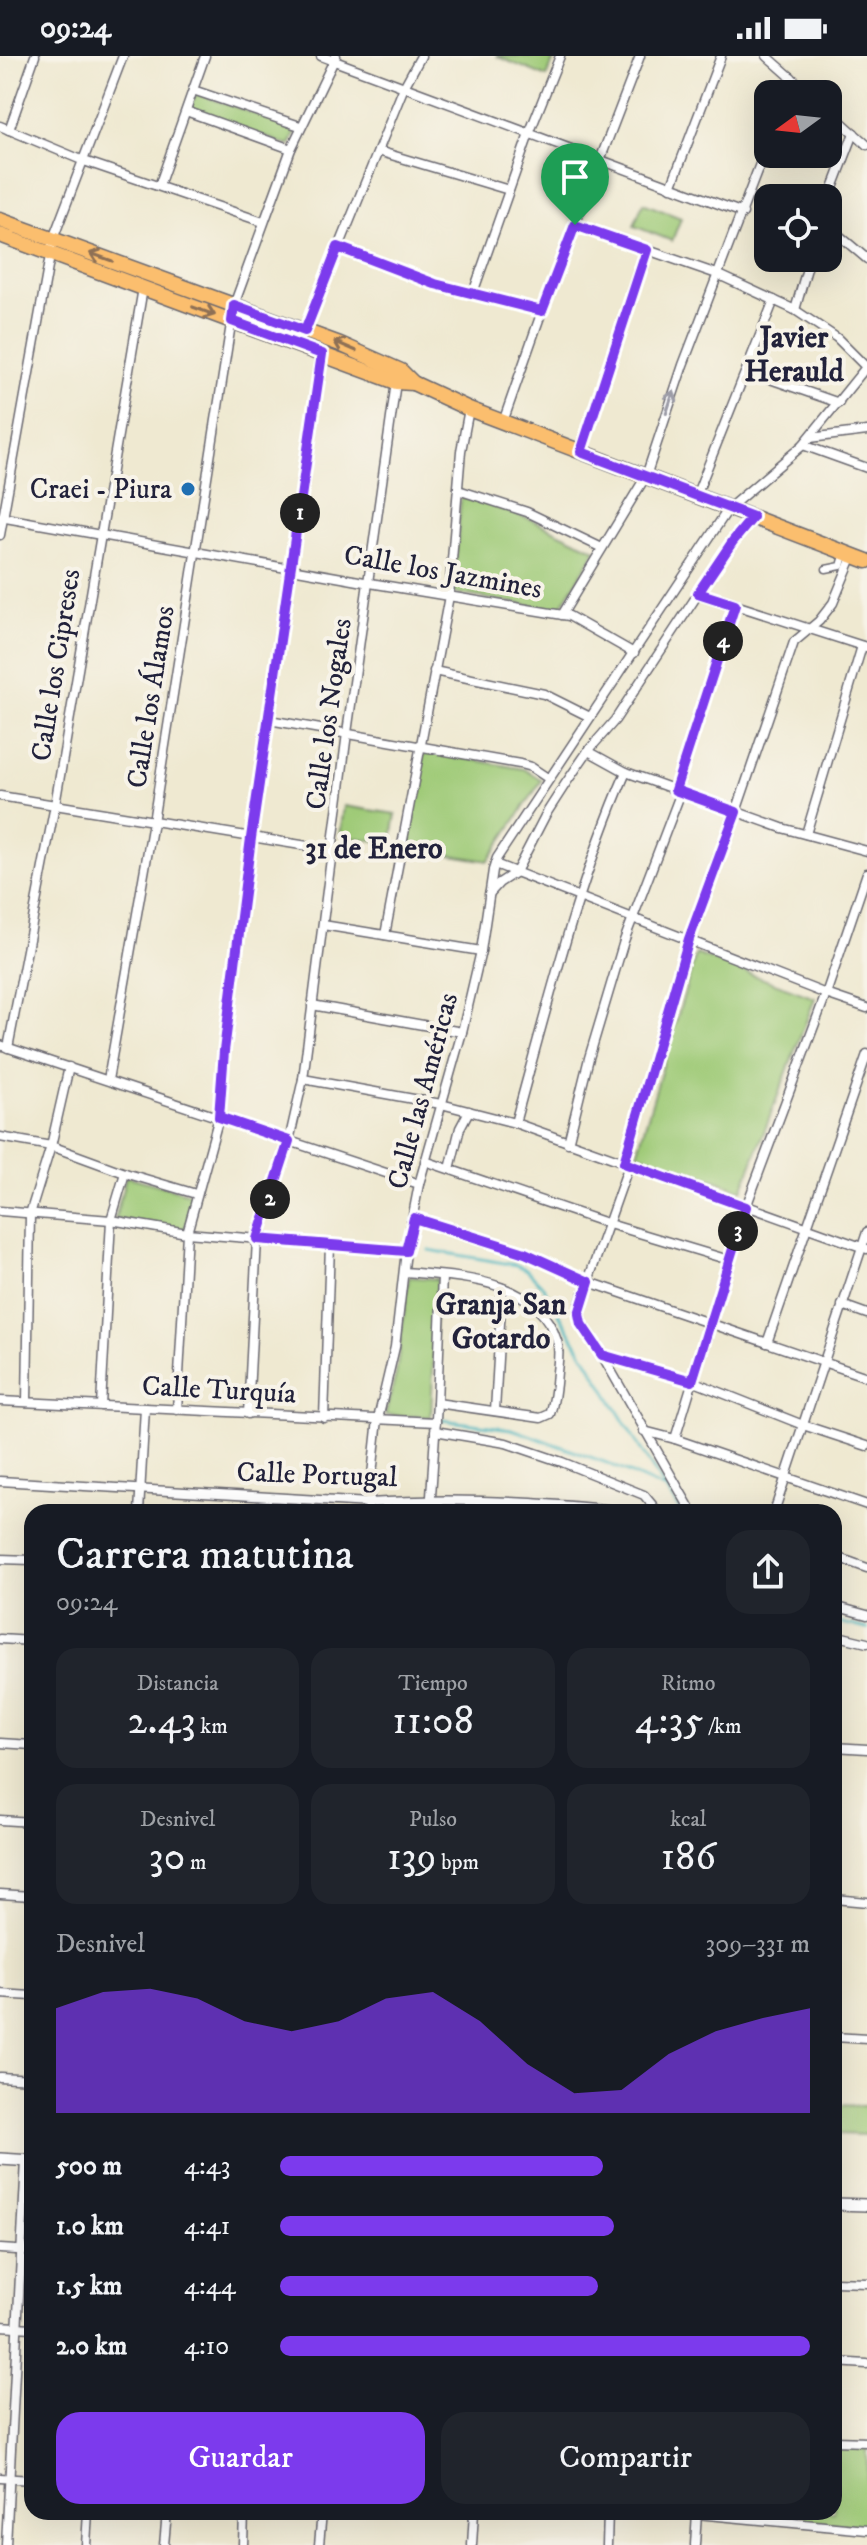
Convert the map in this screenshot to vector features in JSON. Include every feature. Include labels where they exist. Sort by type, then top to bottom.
[{"type":"main road","points":[[0,220],[143,288],[396,382],[413,383]]},
{"type":"main road","points":[[0,235],[51,246],[305,331],[401,371],[413,383],[469,409],[855,556]]},
{"type":"street","points":[[35,56],[4,128],[84,161],[263,222]]},
{"type":"street","points":[[0,535],[51,246],[123,56]]},
{"type":"street","points":[[159,186],[205,56]]},
{"type":"street","points":[[321,56],[334,58],[743,213]]},
{"type":"street","points":[[305,331],[404,87],[421,56]]},
{"type":"street","points":[[473,293],[560,56]]},
{"type":"street","points":[[503,422],[640,56]]},
{"type":"street","points":[[671,187],[721,56]]},
{"type":"street","points":[[767,56],[794,80]]},
{"type":"street","name":"Calle los Álamos","points":[[108,1080],[153,822],[234,305],[300,126],[334,58]]},
{"type":"street","points":[[193,90],[300,126]]},
{"type":"street","points":[[186,111],[291,149]]},
{"type":"street","points":[[842,122],[867,145]]},
{"type":"street","points":[[834,184],[854,133]]},
{"type":"street","points":[[378,151],[509,190]]},
{"type":"street","points":[[562,615],[646,476],[683,365],[759,168]]},
{"type":"street","points":[[575,225],[717,274],[795,310],[837,338],[867,367],[806,442],[729,508],[494,867],[516,872],[867,1008]]},
{"type":"street","points":[[842,238],[867,259]]},
{"type":"street","points":[[338,247],[435,284],[542,311]]},
{"type":"street","points":[[581,452],[647,250]]},
{"type":"street","points":[[795,310],[806,272]]},
{"type":"street","name":"Calle los Cipreses","points":[[4,1047],[55,805],[143,288]]},
{"type":"street","points":[[696,496],[774,300]]},
{"type":"street","points":[[177,1410],[187,1233],[219,1117],[224,1051],[251,838],[322,354]]},
{"type":"street","points":[[747,371],[839,403]]},
{"type":"street","name":"Calle los Nogales","points":[[248,1414],[257,1239],[289,1141],[303,1079],[396,382]]},
{"type":"street","points":[[385,935],[449,596],[461,451],[469,409]]},
{"type":"street","points":[[806,442],[867,431]]},
{"type":"street","points":[[806,442],[867,468]]},
{"type":"street","points":[[458,490],[527,512],[602,548]]},
{"type":"street","name":"Calle los Jazmines","points":[[2,517],[569,616],[634,653]]},
{"type":"street","points":[[489,894],[516,872],[546,814],[588,751],[615,720],[733,541],[753,517]]},
{"type":"street","points":[[826,569],[841,566],[855,556]]},
{"type":"street","points":[[687,1504],[581,1324],[579,1314],[609,1224],[689,939],[794,642],[819,621],[833,603],[855,556]]},
{"type":"street","points":[[698,593],[865,647],[806,834]]},
{"type":"street","points":[[568,1143],[589,1058],[632,918],[678,791],[735,605]]},
{"type":"street","points":[[434,671],[544,694],[590,717]]},
{"type":"street","points":[[269,720],[520,764],[549,779]]},
{"type":"street","points":[[588,751],[626,772],[736,812],[867,851]]},
{"type":"street","points":[[515,1123],[578,896],[626,772]]},
{"type":"street","points":[[0,796],[332,850]]},
{"type":"street","name":"Calle las Américas","points":[[369,1504],[378,1419],[393,1360],[406,1251],[419,1184],[462,1032],[481,951],[494,867]]},
{"type":"street","points":[[675,1439],[746,1207],[826,994],[867,873]]},
{"type":"street","points":[[323,925],[481,951]]},
{"type":"street","points":[[312,1005],[462,1032]]},
{"type":"street","points":[[4,1047],[419,1184]]},
{"type":"street","points":[[767,1343],[867,1054]]},
{"type":"street","points":[[27,1402],[30,1214],[51,1146],[69,1067]]},
{"type":"street","points":[[303,1079],[441,1104],[515,1123],[864,1248]]},
{"type":"street","points":[[450,1169],[460,1128],[469,1111]]},
{"type":"street","points":[[0,1137],[51,1146],[196,1194]]},
{"type":"street","points":[[425,1161],[609,1224],[729,1260]]},
{"type":"street","points":[[101,1406],[111,1220],[125,1173]]},
{"type":"street","points":[[0,1211],[111,1220],[187,1233],[406,1251]]},
{"type":"street","points":[[414,1218],[525,1253],[589,1282],[867,1377]]},
{"type":"street","points":[[777,1504],[867,1232]]},
{"type":"street","points":[[324,1418],[330,1245]]},
{"type":"street","points":[[405,1272],[465,1277],[528,1300],[550,1323],[559,1344],[556,1399],[550,1414],[541,1418],[437,1403]]},
{"type":"street","points":[[429,1504],[442,1276]]},
{"type":"street","points":[[495,1411],[502,1288]]},
{"type":"street","points":[[842,1305],[867,1314]]},
{"type":"street","points":[[602,1355],[692,1381],[803,1425],[867,1446]]},
{"type":"street","name":"Calle Turquía","points":[[0,1401],[378,1419],[435,1426],[506,1443],[562,1462],[644,1495],[651,1504]]},
{"type":"street","points":[[140,1504],[145,1408]]},
{"type":"street","points":[[644,1431],[867,1505]]},
{"type":"street","name":"Calle Portugal","points":[[0,1481],[331,1504]]},
{"type":"street","name":"Calle Portugal","points":[[392,1504],[429,1499],[528,1504]]},
{"type":"street","points":[[0,1559],[24,1560]]},
{"type":"street","points":[[842,1559],[867,1568]]},
{"type":"street","points":[[842,1608],[867,1615]]},
{"type":"street","points":[[842,1637],[867,1643]]},
{"type":"street","points":[[0,1639],[24,1640]]},
{"type":"street","points":[[0,1743],[24,1744]]},
{"type":"street","points":[[842,1747],[867,1749]]},
{"type":"street","points":[[0,1820],[24,1822]]},
{"type":"street","points":[[0,1894],[24,1896]]},
{"type":"street","points":[[842,1900],[867,1902]]},
{"type":"street","points":[[0,1994],[24,1996]]},
{"type":"street","points":[[842,2037],[867,2039]]},
{"type":"street","points":[[0,2077],[24,2078]]},
{"type":"street","points":[[0,2159],[24,2160]]},
{"type":"street","points":[[842,2204],[867,2205]]},
{"type":"street","points":[[6,2545],[5,2478],[24,2224]]},
{"type":"street","points":[[0,2249],[22,2250]]},
{"type":"street","points":[[842,2282],[867,2283]]},
{"type":"street","points":[[0,2326],[24,2327]]},
{"type":"street","points":[[842,2362],[867,2364]]},
{"type":"street","points":[[842,2441],[867,2442]]},
{"type":"street","points":[[86,2545],[88,2520]]},
{"type":"street","points":[[164,2545],[166,2520]]},
{"type":"street","points":[[243,2545],[244,2520]]},
{"type":"street","points":[[319,2545],[321,2520]]},
{"type":"street","points":[[472,2545],[474,2520]]},
{"type":"street","points":[[607,2545],[608,2520]]},
{"type":"street","points":[[695,2545],[697,2520]]},
{"type":"street","points":[[770,2520],[867,2530]]},
{"type":"green space","points":[[496,56],[555,56],[547,77]]},
{"type":"green space","points":[[196,93],[297,129],[290,146],[189,110]]},
{"type":"green space","points":[[643,203],[681,218],[672,241],[634,226]]},
{"type":"green space","points":[[461,496],[530,519],[596,550],[559,610],[453,593]]},
{"type":"green space","points":[[424,751],[524,769],[542,780],[488,861],[408,848]]},
{"type":"green space","points":[[344,806],[396,814],[391,843],[340,836]]},
{"type":"green space","points":[[696,954],[815,998],[742,1190],[637,1153]]},
{"type":"green space","points":[[126,1176],[194,1195],[185,1231],[115,1219]]},
{"type":"green space","points":[[409,1277],[437,1279],[431,1417],[385,1415],[396,1374]]},
{"type":"green space","points":[[842,2105],[867,2106],[867,2135],[842,2134]]},
{"type":"green space","points":[[842,2445],[867,2446],[867,2527],[805,2521],[842,2520]]},
{"type":"waterway","points":[[429,1250],[516,1265],[526,1269],[541,1284],[676,1504]]},
{"type":"waterway","points":[[442,1420],[512,1429],[607,1463],[667,1490]]},
{"type":"waterway","points":[[842,1623],[867,1629]]},
{"type":"place","name":"Craei - Piura","points":[[188,489]]},
{"type":"district","name":"Javier Herauld","points":[[794,355]]},
{"type":"district","name":"31 de Enero","points":[[374,849]]},
{"type":"district","name":"Granja San Gotardo","points":[[501,1322]]},
{"type":"route","points":[[575,225],[647,250],[581,452],[753,517],[698,593],[735,605],[675,790],[736,812],[689,939],[624,1163],[746,1207],[692,1381],[602,1355],[581,1324],[579,1314],[589,1282],[525,1253],[414,1218],[406,1251],[257,1239],[289,1141],[219,1117],[224,1051],[251,838],[322,354],[232,321],[234,305],[305,331],[338,247],[435,284],[542,311],[575,225]]}]
